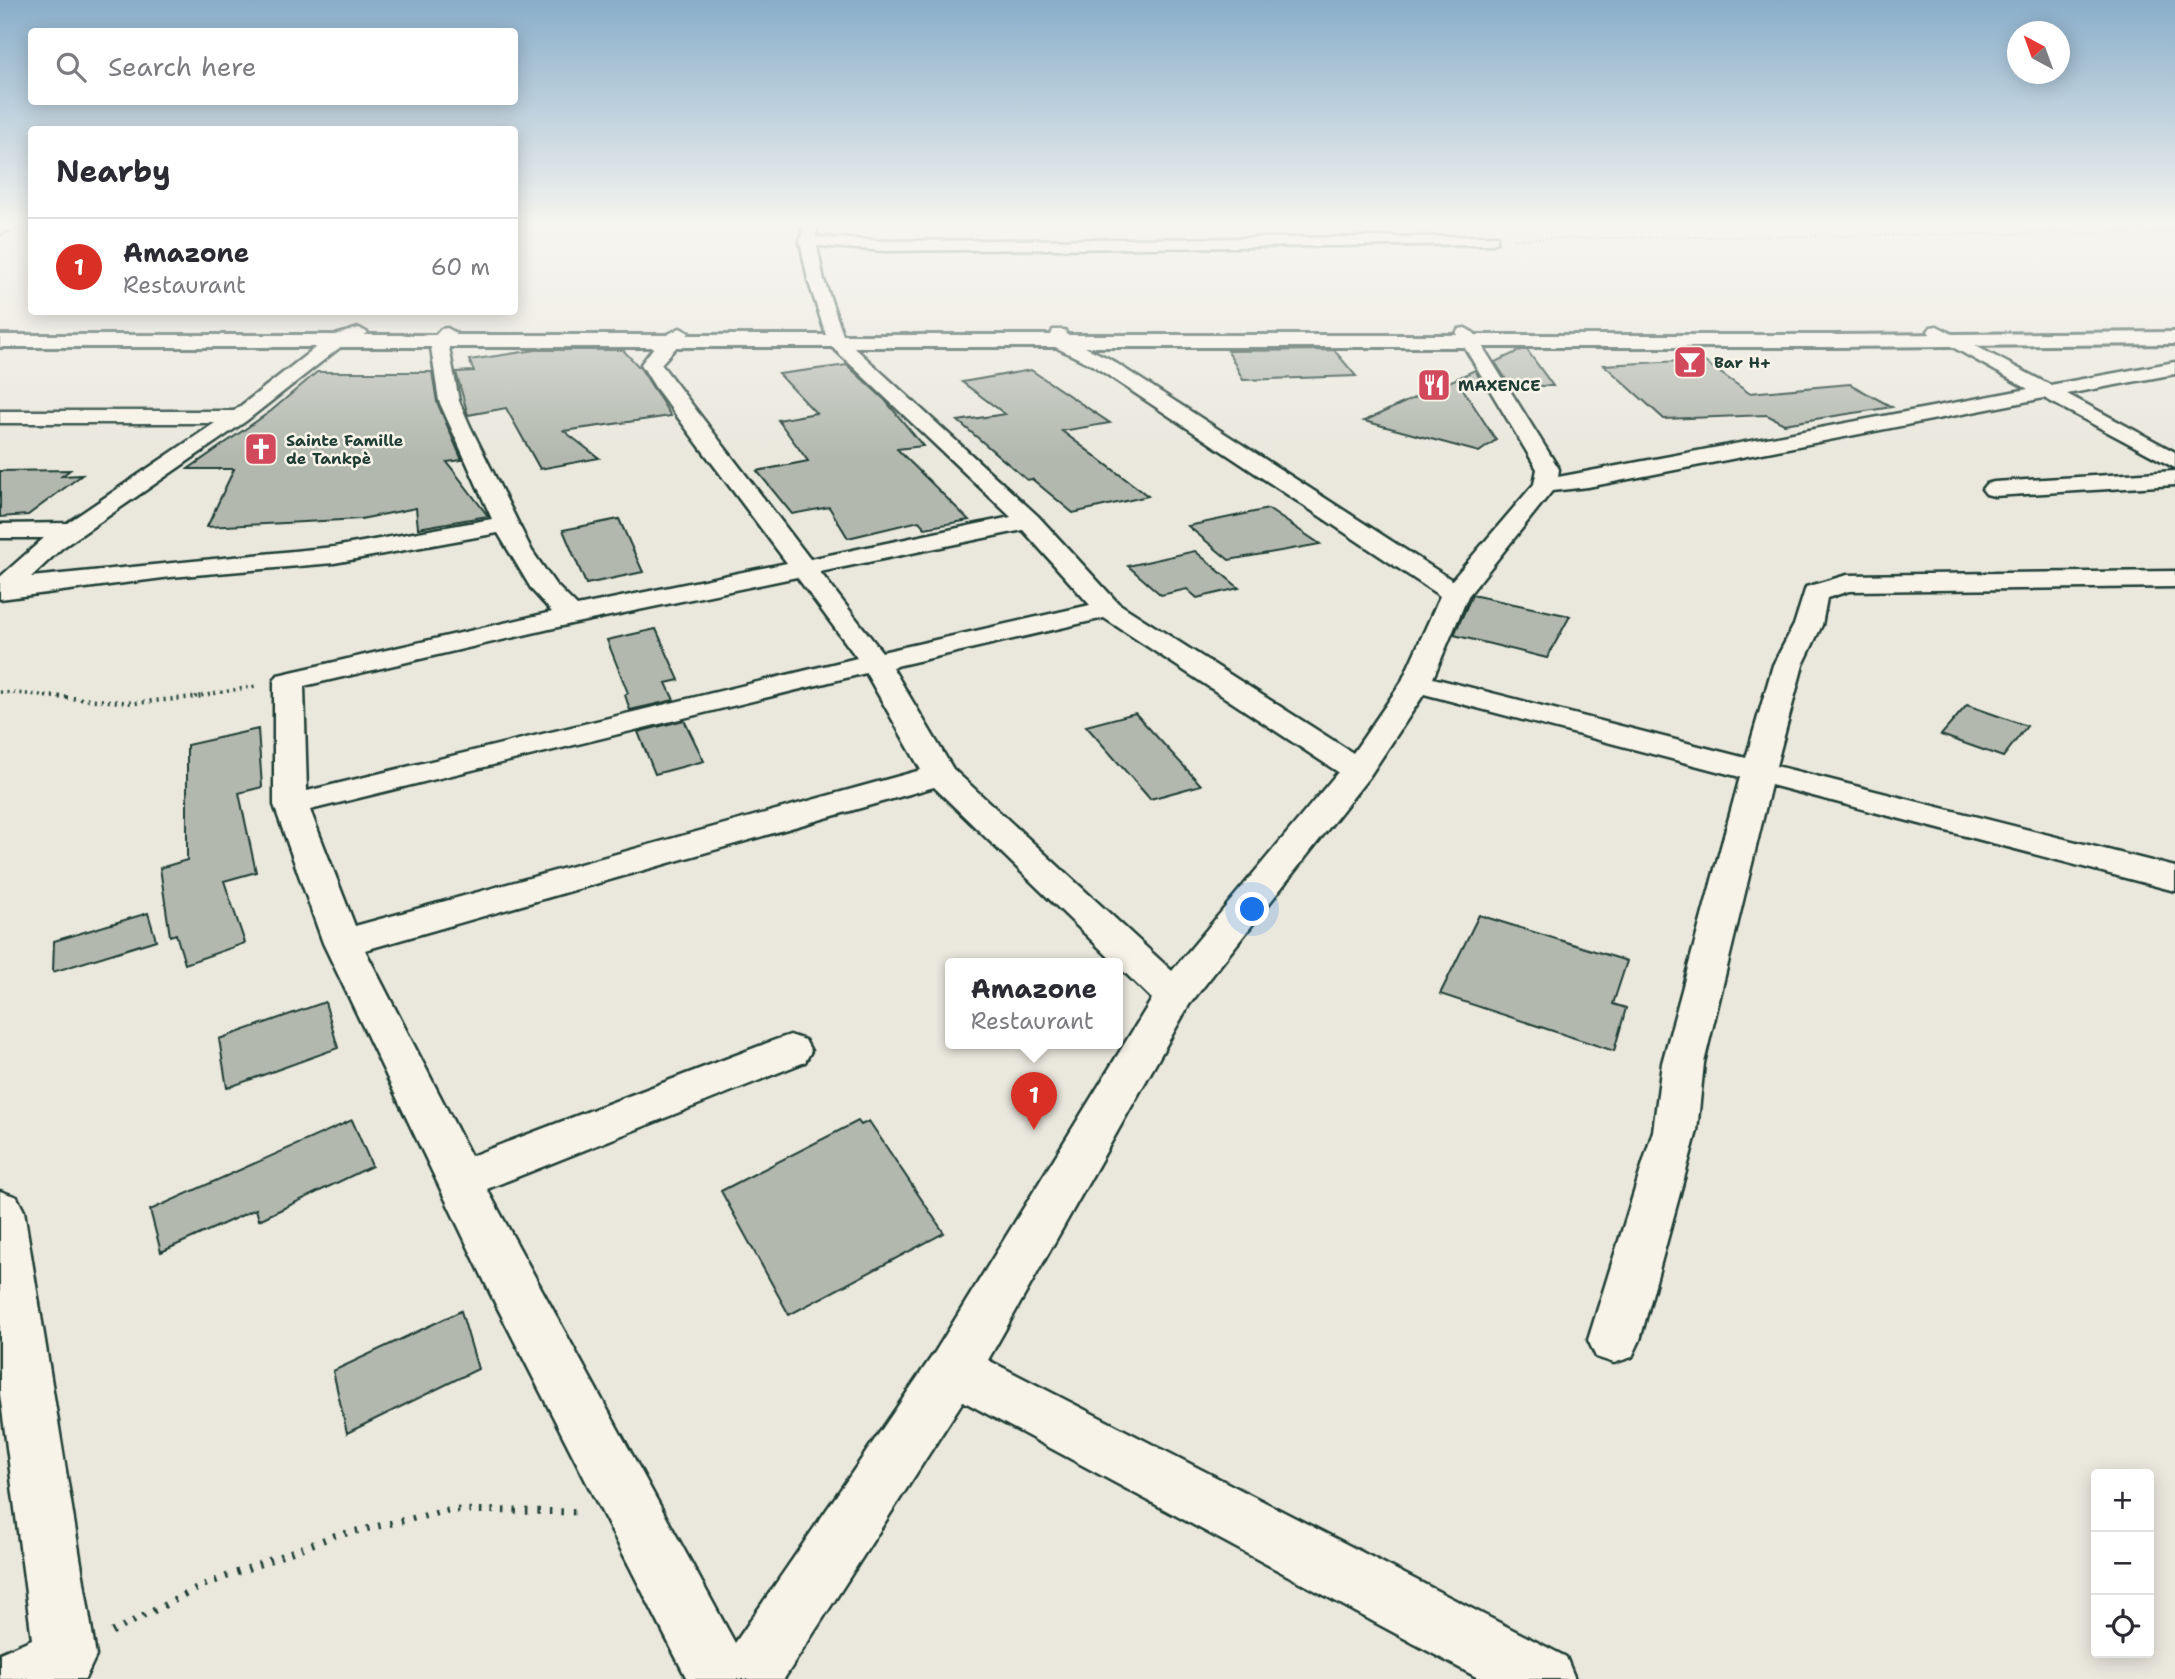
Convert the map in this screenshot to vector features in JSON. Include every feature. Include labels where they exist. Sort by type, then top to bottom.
[{"type":"main road","points":[[0,341],[336,341],[443,337],[1943,335],[2175,331]]},
{"type":"main road","points":[[0,334],[359,333],[443,337]]},
{"type":"main road","points":[[1943,335],[2175,338]]},
{"type":"street","points":[[824,301],[834,336],[1029,521],[1108,609],[1357,770]]},
{"type":"street","points":[[2,590],[32,561],[72,530],[239,417],[336,341],[359,333]]},
{"type":"street","points":[[1943,335],[2175,461]]},
{"type":"street","points":[[443,337],[449,401],[519,551],[545,590],[571,616]]},
{"type":"street","points":[[674,337],[651,364],[662,383],[711,452],[804,568],[874,662],[940,775],[1174,996]]},
{"type":"street","points":[[748,1679],[954,1369],[1174,996],[1357,770],[1416,683],[1455,594],[1545,485],[1548,468],[1504,392],[1467,337]]},
{"type":"street","points":[[1058,338],[1101,362],[1455,594]]},
{"type":"street","points":[[1545,485],[1588,480],[1885,421],[2175,368]]},
{"type":"street","points":[[0,417],[239,417]]},
{"type":"street","points":[[1994,489],[2175,478]]},
{"type":"street","points":[[721,1679],[459,1180],[342,943],[291,805],[289,681],[571,616],[1029,521]]},
{"type":"street","points":[[2,590],[171,569],[334,555],[507,524]]},
{"type":"street","points":[[0,531],[72,530]]},
{"type":"street","points":[[1614,1340],[1675,1131],[1683,1063],[1758,771],[1788,665],[1808,625],[1815,593],[1847,583],[2175,579]]},
{"type":"street","points":[[291,805],[874,662],[1108,609]]},
{"type":"street","points":[[1416,683],[2175,879]]},
{"type":"street","points":[[342,943],[940,775]]},
{"type":"street","points":[[459,1180],[790,1051]]},
{"type":"street","points":[[0,1211],[39,1668]]},
{"type":"street","points":[[954,1369],[1544,1679]]},
{"type":"path","points":[[0,692],[135,703],[181,700],[289,681]]},
{"type":"path","points":[[39,1668],[204,1585],[334,1536],[451,1510],[543,1509],[635,1518]]},
{"type":"building","points":[[536,350],[623,350],[641,369],[671,416],[564,431],[599,458],[540,469],[506,408],[468,415],[456,372],[474,371],[469,360]]},
{"type":"building","points":[[1334,350],[1356,376],[1243,380],[1228,351]]},
{"type":"building","points":[[1521,350],[1527,350],[1553,386],[1510,386],[1495,362]]},
{"type":"building","points":[[1702,360],[1749,393],[1850,384],[1892,407],[1784,424],[1767,415],[1664,419],[1604,365]]},
{"type":"building","points":[[847,365],[885,400],[923,446],[897,449],[969,520],[925,528],[919,521],[848,538],[829,507],[792,514],[757,471],[808,461],[778,420],[816,413],[779,374]]},
{"type":"building","points":[[1031,370],[1110,423],[1062,431],[1148,496],[1073,513],[1032,479],[1027,480],[958,421],[1005,414],[962,382]]},
{"type":"building","points":[[1475,370],[1484,386],[1461,386],[1496,440],[1479,452],[1364,421]]},
{"type":"building","points":[[317,372],[432,372],[437,402],[462,460],[447,462],[488,516],[418,528],[416,508],[361,519],[207,527],[234,469],[188,469],[271,411]]},
{"type":"building","points":[[70,470],[62,476],[82,475],[28,515],[0,517],[0,471]]},
{"type":"building","points":[[1268,509],[1320,544],[1229,560],[1188,526]]},
{"type":"building","points":[[619,519],[643,572],[586,584],[563,530]]},
{"type":"building","points":[[1195,551],[1239,588],[1197,598],[1187,589],[1161,595],[1128,566]]},
{"type":"building","points":[[1472,595],[1570,616],[1547,658],[1454,635]]},
{"type":"building","points":[[656,629],[679,680],[666,683],[674,700],[630,710],[625,695],[628,693],[607,640]]},
{"type":"building","points":[[1967,705],[2027,726],[2003,757],[1941,735]]},
{"type":"building","points":[[1135,713],[1201,785],[1150,799],[1086,726]]},
{"type":"building","points":[[684,720],[704,761],[655,774],[638,732]]},
{"type":"building","points":[[258,729],[262,787],[239,793],[256,872],[224,881],[245,943],[185,964],[176,934],[170,936],[160,868],[187,860],[187,745]]},
{"type":"building","points":[[148,913],[156,940],[53,972],[54,941]]},
{"type":"building","points":[[1479,915],[1627,961],[1613,1004],[1626,1008],[1614,1051],[1440,994]]},
{"type":"building","points":[[325,1002],[338,1048],[227,1088],[219,1039]]},
{"type":"building","points":[[352,1120],[372,1166],[259,1220],[256,1209],[161,1252],[150,1210]]},
{"type":"building","points":[[858,1121],[861,1125],[869,1121],[944,1233],[789,1315],[721,1191]]},
{"type":"building","points":[[461,1311],[478,1369],[347,1433],[333,1371]]},
{"type":"place","name":"Bar H+","points":[[1690,362]]},
{"type":"place","name":"MAXENCE","points":[[1434,385]]},
{"type":"place","name":"Sainte Famille de Tankpè","points":[[261,449]]},
{"type":"place","name":"Amazone","points":[[1034,1130]]}]
